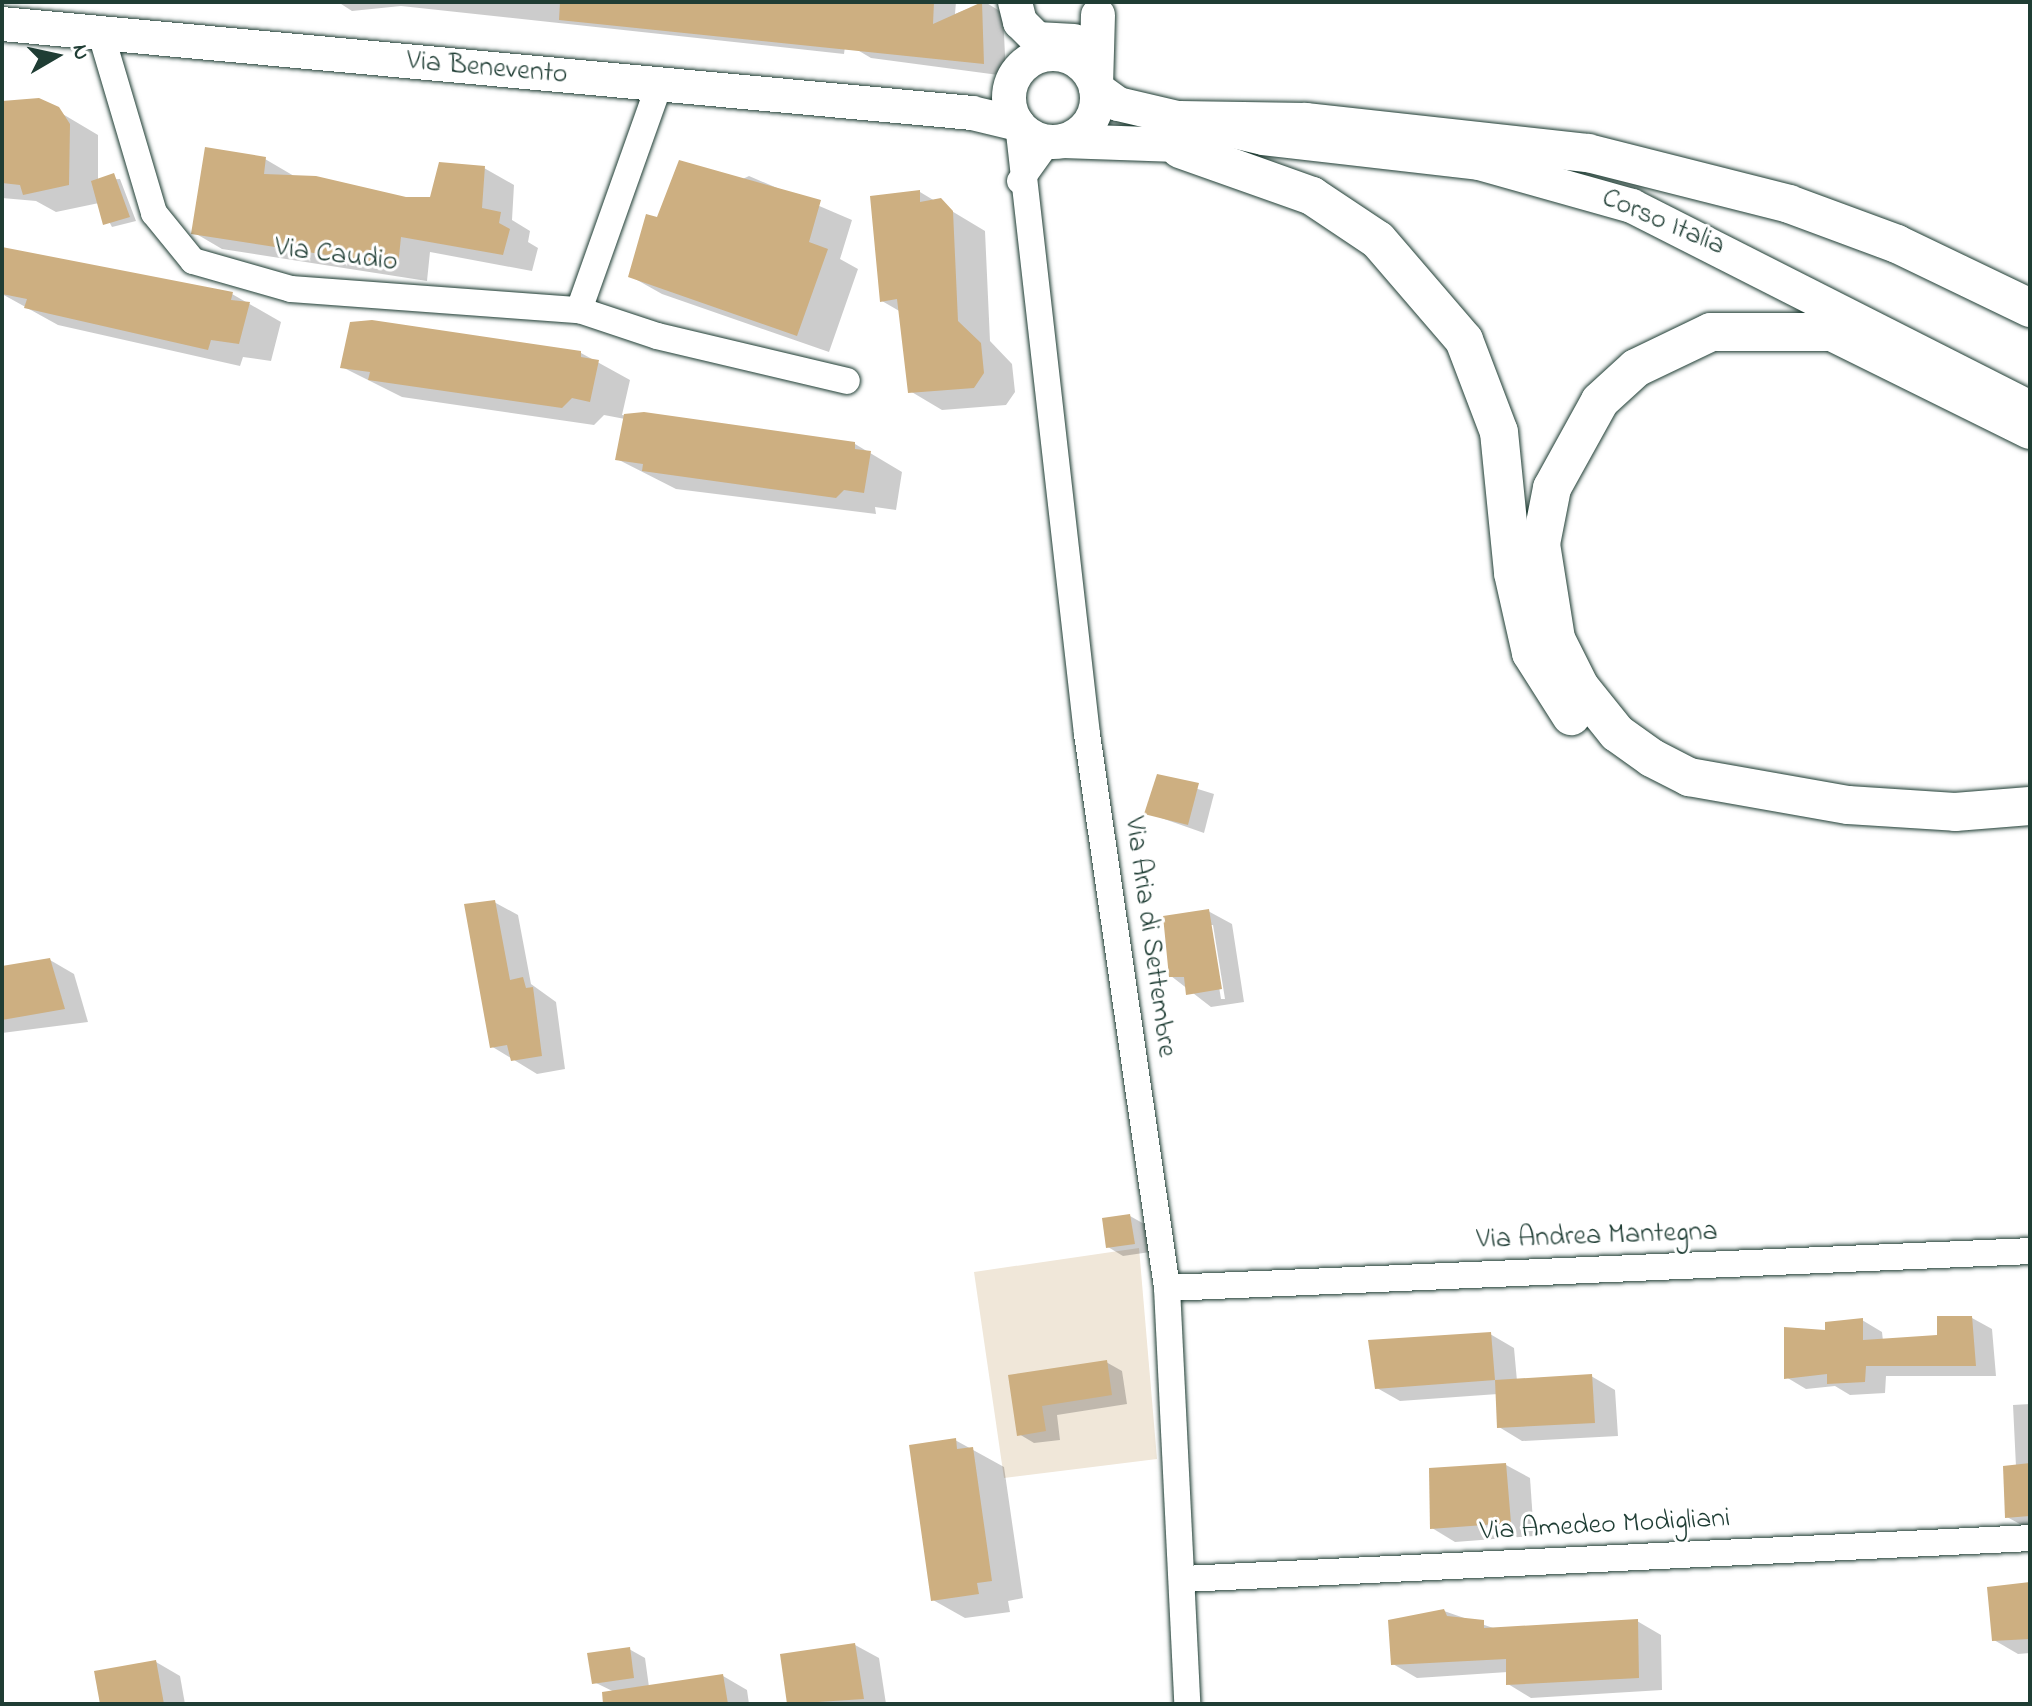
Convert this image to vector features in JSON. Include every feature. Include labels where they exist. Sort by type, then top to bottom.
[{"type":"highway","points":[[1180,135],[1381,128],[1588,153],[1789,204],[1897,244],[2030,308]]},
{"type":"highway","points":[[1180,135],[1312,196],[1378,240],[1464,340],[1499,432],[1513,573],[1531,653],[1563,708],[1615,764],[1680,801],[1759,819],[1954,836],[2030,833]]},
{"type":"highway","points":[[2030,430],[1832,332],[1711,332],[1636,368],[1600,401],[1552,488],[1541,544],[1553,627],[1580,687],[1617,733],[1652,758],[1689,777],[1819,801],[1955,812],[2030,806]]},
{"type":"main road","points":[[1015,6],[1027,32],[1049,43],[1073,41],[1099,8]]},
{"type":"main road","points":[[1015,6],[1010,90],[1018,124],[1056,141],[1180,135]]},
{"type":"main road","points":[[1056,141],[1088,125],[1096,88],[1099,8]]},
{"type":"main road","name":"Via Benevento","points":[[2,24],[972,113],[1018,124]]},
{"type":"main road","points":[[972,113],[1010,90],[1022,66],[1046,54],[1072,58],[1096,88],[1180,135]]},
{"type":"main road","name":"Corso Italia","points":[[1180,135],[1263,138],[1479,163],[1632,206],[2030,408]]},
{"type":"street","name":"Via Caudio","points":[[101,34],[154,213],[193,261],[291,289],[579,310],[657,336],[847,381]]},
{"type":"street","points":[[579,310],[659,85]]},
{"type":"street","name":"Via Aria di Settembre","points":[[1018,124],[1020,181],[1087,734],[1167,1288],[1184,1579],[1187,1704]]},
{"type":"street","points":[[1020,181],[1056,141]]},
{"type":"street","name":"Via Andrea Mantegna","points":[[1167,1288],[2030,1251]]},
{"type":"street","name":"Via Amedeo Modigliani","points":[[1184,1579],[2030,1538]]},
{"type":"shaded area","points":[[1139,1248],[1157,1459],[1004,1478],[974,1272]]},
{"type":"building","points":[[560,2],[934,2],[933,24],[982,2],[984,64],[559,20]]},
{"type":"building","points":[[39,98],[59,107],[70,124],[69,185],[23,195],[20,185],[2,183],[2,101]]},
{"type":"building","points":[[205,147],[266,157],[264,174],[316,176],[406,197],[430,197],[439,162],[485,166],[482,208],[501,212],[499,223],[510,229],[503,255],[401,237],[398,266],[191,234]]},
{"type":"building","points":[[679,160],[821,200],[809,242],[828,249],[797,336],[628,277],[646,214],[657,217]]},
{"type":"building","points":[[114,173],[130,217],[103,225],[91,181]]},
{"type":"building","points":[[920,190],[920,202],[941,198],[953,211],[958,321],[981,343],[984,373],[974,388],[908,393],[897,299],[880,302],[870,196]]},
{"type":"building","points":[[2,247],[233,292],[231,300],[250,302],[239,344],[211,340],[208,350],[24,308],[27,299],[2,294]]},
{"type":"building","points":[[372,320],[581,351],[581,357],[599,360],[590,402],[572,398],[562,408],[368,380],[370,372],[340,368],[350,322]]},
{"type":"building","points":[[644,412],[855,442],[855,449],[871,451],[864,493],[844,490],[836,498],[642,471],[643,464],[615,460],[624,414]]},
{"type":"building","points":[[1157,774],[1199,783],[1188,825],[1144,814]]},
{"type":"building","points":[[495,900],[510,980],[523,977],[526,988],[533,987],[542,1056],[511,1061],[507,1045],[490,1048],[464,904]]},
{"type":"building","points":[[1209,909],[1222,989],[1186,995],[1184,977],[1169,977],[1163,916]]},
{"type":"building","points":[[50,958],[65,1009],[2,1020],[2,966]]},
{"type":"building","points":[[1130,1214],[1135,1244],[1106,1248],[1102,1218]]},
{"type":"building","points":[[1937,1316],[1972,1316],[1976,1366],[1866,1366],[1865,1382],[1827,1384],[1827,1374],[1784,1379],[1784,1327],[1825,1330],[1825,1322],[1863,1318],[1863,1340],[1937,1335]]},
{"type":"building","points":[[1491,1332],[1495,1380],[1375,1389],[1368,1340]]},
{"type":"building","points":[[1107,1360],[1112,1395],[1042,1406],[1046,1431],[1017,1436],[1008,1375]]},
{"type":"building","points":[[1592,1374],[1595,1423],[1497,1428],[1495,1380]]},
{"type":"building","points":[[956,1438],[957,1449],[973,1447],[992,1581],[977,1583],[979,1594],[931,1601],[909,1445]]},
{"type":"building","points":[[1506,1463],[1511,1523],[1430,1529],[1429,1468]]},
{"type":"building","points":[[2030,1463],[2030,1516],[2005,1518],[2003,1466]]},
{"type":"building","points":[[2030,1582],[2030,1639],[1992,1641],[1987,1587]]},
{"type":"building","points":[[1444,1609],[1447,1616],[1484,1620],[1484,1628],[1638,1619],[1639,1678],[1506,1685],[1506,1659],[1391,1665],[1388,1620]]},
{"type":"building","points":[[855,1643],[864,1699],[787,1704],[780,1654]]},
{"type":"building","points":[[630,1647],[634,1678],[592,1684],[587,1653]]},
{"type":"building","points":[[156,1660],[164,1704],[100,1704],[94,1671]]},
{"type":"building","points":[[723,1674],[728,1704],[603,1704],[602,1692]]}]
